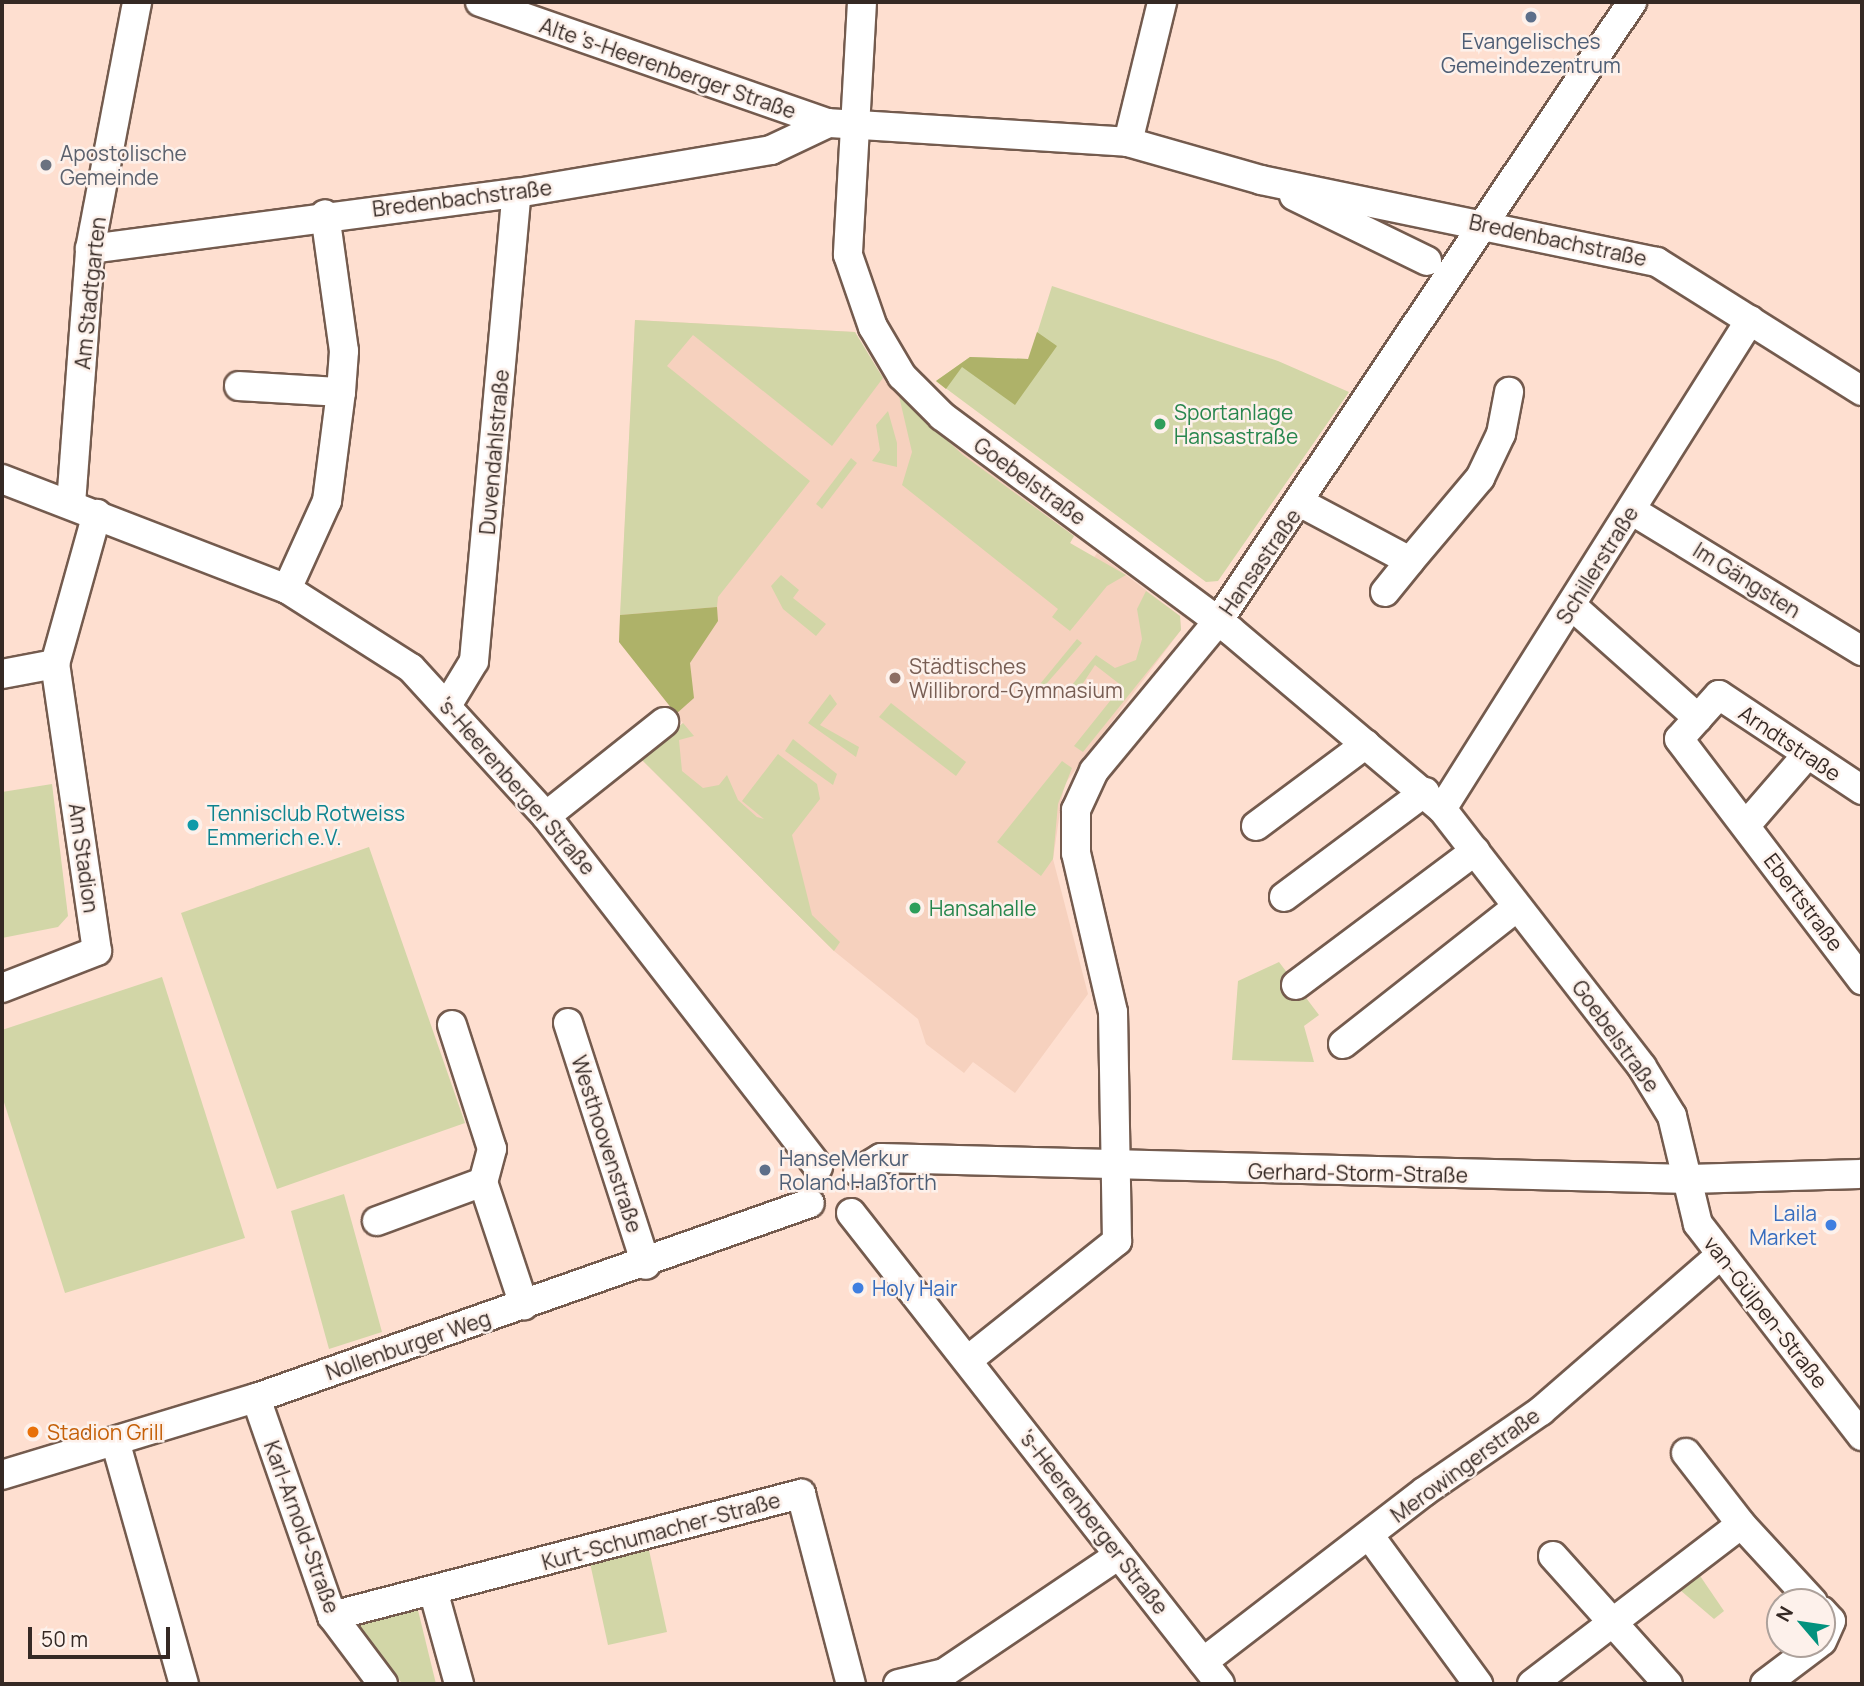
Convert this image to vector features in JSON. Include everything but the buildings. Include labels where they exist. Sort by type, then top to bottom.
[{"type":"street","name":"Am Stadtgarten","points":[[55,664],[84,509],[90,249],[138,2]]},
{"type":"street","name":"Alte 's-Heerenberger Straße","points":[[480,2],[828,123],[857,127]]},
{"type":"street","name":"Goebelstraße","points":[[862,2],[848,255],[873,327],[902,376],[942,416],[1218,621],[1434,801],[1642,1067],[1672,1116],[1689,1179]]},
{"type":"street","points":[[1128,142],[1161,2]]},
{"type":"street","name":"Hansastraße","points":[[1117,1168],[1113,1012],[1080,880],[1076,810],[1094,771],[1218,621],[1301,503],[1632,2]]},
{"type":"street","name":"Bredenbachstraße","points":[[90,249],[325,214],[517,193],[771,150],[828,123]]},
{"type":"street","name":"Bredenbachstraße","points":[[857,127],[1128,142],[1261,180],[1485,222],[1657,262],[1862,391]]},
{"type":"street","name":"Bredenbachstraße","points":[[1261,180],[1427,261]]},
{"type":"street","name":"Duvendahlstraße","points":[[448,704],[474,661],[517,193]]},
{"type":"street","points":[[287,589],[327,501],[341,392],[344,351],[325,214]]},
{"type":"street","name":"Schillerstraße","points":[[1434,801],[1572,605],[1750,320]]},
{"type":"street","points":[[240,386],[341,392]]},
{"type":"street","points":[[1385,592],[1480,478],[1501,434],[1509,392]]},
{"type":"street","name":"'s-Heerenberger Straße","points":[[2,479],[287,589],[391,654],[448,704],[546,816],[818,1167]]},
{"type":"street","points":[[1301,503],[1409,561]]},
{"type":"street","name":"Im Gängsten","points":[[1631,510],[1862,651]]},
{"type":"street","name":"Ebertstraße","points":[[1572,605],[1688,729],[1747,824],[1862,980]]},
{"type":"street","points":[[2,674],[55,664]]},
{"type":"street","name":"Am Stadion","points":[[2,988],[97,951],[55,664]]},
{"type":"street","name":"Arndtstraße","points":[[1688,729],[1719,695],[1806,756],[1862,790]]},
{"type":"street","points":[[546,816],[664,722]]},
{"type":"street","points":[[1256,826],[1366,744]]},
{"type":"street","points":[[1747,824],[1806,756]]},
{"type":"street","points":[[1284,897],[1434,801]]},
{"type":"street","points":[[1296,985],[1475,851]]},
{"type":"street","points":[[1343,1044],[1517,907]]},
{"type":"street","name":"Westhoovenstraße","points":[[568,1023],[646,1265]]},
{"type":"street","points":[[452,1025],[492,1149],[483,1182],[524,1305]]},
{"type":"street","name":"Gerhard-Storm-Straße","points":[[858,1172],[881,1158],[1117,1168],[1689,1179],[1862,1174]]},
{"type":"street","points":[[842,1161],[858,1172],[863,1195],[851,1213],[834,1217],[810,1203],[808,1181],[818,1167],[842,1161]]},
{"type":"street","points":[[968,1360],[1116,1241],[1117,1168]]},
{"type":"street","name":"van-Gülpen-Straße","points":[[1689,1179],[1698,1224],[1719,1256],[1862,1436]]},
{"type":"street","points":[[377,1221],[483,1182]]},
{"type":"street","name":"Nollenburger Weg","points":[[2,1475],[116,1444],[256,1398],[646,1265],[810,1203]]},
{"type":"street","name":"'s-Heerenberger Straße","points":[[851,1213],[1220,1684]]},
{"type":"street","name":"Merowingerstraße","points":[[1203,1662],[1369,1535],[1541,1411],[1719,1256]]},
{"type":"street","name":"Karl-Arnold-Straße","points":[[256,1398],[332,1616],[383,1684]]},
{"type":"street","points":[[116,1444],[184,1684]]},
{"type":"street","points":[[1686,1453],[1741,1524],[1800,1588]]},
{"type":"street","name":"Kurt-Schumacher-Straße","points":[[332,1616],[801,1494],[850,1684]]},
{"type":"street","points":[[1532,1684],[1741,1524]]},
{"type":"street","points":[[1369,1535],[1478,1684]]},
{"type":"street","points":[[898,1684],[945,1679],[1119,1555]]},
{"type":"street","points":[[1553,1556],[1610,1626],[1668,1684]]},
{"type":"street","points":[[433,1590],[458,1684]]},
{"type":"street","points":[[1765,1684],[1799,1658]]},
{"type":"shaded area","name":"Städtisches Willibrord-Gymnasium","points":[[635,320],[855,332],[872,364],[928,426],[1074,536],[1070,543],[1093,559],[1097,553],[1180,616],[1181,630],[1064,785],[1053,859],[1088,994],[1015,1093],[973,1062],[964,1073],[926,1044],[918,1019],[834,951],[642,760],[683,723],[619,642]]},
{"type":"green space","name":"Sportanlage Hansastraße","points":[[1052,286],[1278,361],[1349,392],[1218,581],[1206,582],[936,381],[970,357],[1029,359]]},
{"type":"green space","points":[[635,320],[855,332],[883,378],[832,446],[693,335],[667,366],[810,481],[718,597],[717,607],[620,615]]},
{"type":"green space","points":[[1037,332],[1057,346],[1015,405],[962,367],[946,389],[936,381],[970,357],[1028,359]]},
{"type":"green space","points":[[899,396],[963,455],[1074,536],[1070,543],[1126,575],[1107,586],[1070,631],[1052,617],[1058,609],[902,485],[912,452]]},
{"type":"green space","points":[[888,411],[897,443],[897,467],[872,461],[880,450],[876,425]]},
{"type":"green space","points":[[851,458],[857,463],[822,509],[816,504]]},
{"type":"green space","points":[[781,575],[799,590],[793,598],[826,624],[816,636],[783,609],[771,586]]},
{"type":"green space","points":[[1146,591],[1180,616],[1181,630],[1083,752],[1074,746],[1122,686],[1095,665],[1076,694],[1068,690],[1096,655],[1115,668],[1136,660],[1142,639],[1137,609]]},
{"type":"green space","points":[[717,607],[718,621],[690,663],[694,698],[676,714],[619,642],[620,615]]},
{"type":"green space","points":[[1077,639],[1082,643],[1034,698],[1031,695]]},
{"type":"green space","points":[[830,694],[837,704],[820,725],[859,747],[856,757],[808,723]]},
{"type":"green space","points":[[891,703],[966,762],[956,776],[879,717]]},
{"type":"green space","points":[[683,723],[694,736],[679,740],[682,771],[703,788],[719,785],[727,775],[738,800],[757,817],[764,819],[742,801],[778,754],[817,784],[820,799],[792,835],[812,915],[840,942],[834,951],[642,760]]},
{"type":"green space","points":[[793,739],[837,774],[833,785],[785,751]]},
{"type":"green space","points":[[1062,761],[1072,768],[1058,804],[1053,859],[1041,876],[997,842]]},
{"type":"green space","points":[[52,784],[68,916],[58,927],[2,938],[2,792]]},
{"type":"green space","points":[[369,847],[465,1123],[277,1189],[181,913]]},
{"type":"green space","points":[[1279,962],[1319,1015],[1304,1026],[1314,1062],[1232,1060],[1238,981]]},
{"type":"green space","points":[[162,977],[245,1238],[65,1293],[2,1096],[2,1030]]},
{"type":"green space","points":[[344,1194],[382,1332],[329,1349],[291,1211]]},
{"type":"green space","points":[[647,1541],[667,1632],[608,1645],[588,1554]]},
{"type":"green space","points":[[1694,1567],[1724,1611],[1714,1619],[1673,1584]]},
{"type":"green space","points":[[417,1606],[436,1684],[403,1684],[362,1640],[359,1624],[366,1615]]},
{"type":"place","name":"Evangelisches Gemeindezentrum","points":[[1531,17]]},
{"type":"place","name":"Apostolische Gemeinde","points":[[46,165]]},
{"type":"place","name":"Sportanlage Hansastraße","points":[[1160,424]]},
{"type":"place","name":"Städtisches Willibrord-Gymnasium","points":[[895,678]]},
{"type":"place","name":"Tennisclub Rotweiss Emmerich e.V.","points":[[193,825]]},
{"type":"place","name":"Hansahalle","points":[[915,908]]},
{"type":"place","name":"HanseMerkur Roland Haßforth","points":[[765,1170]]},
{"type":"place","name":"Laila Market","points":[[1831,1225]]},
{"type":"place","name":"Holy Hair","points":[[858,1288]]},
{"type":"place","name":"Stadion Grill","points":[[33,1432]]}]
